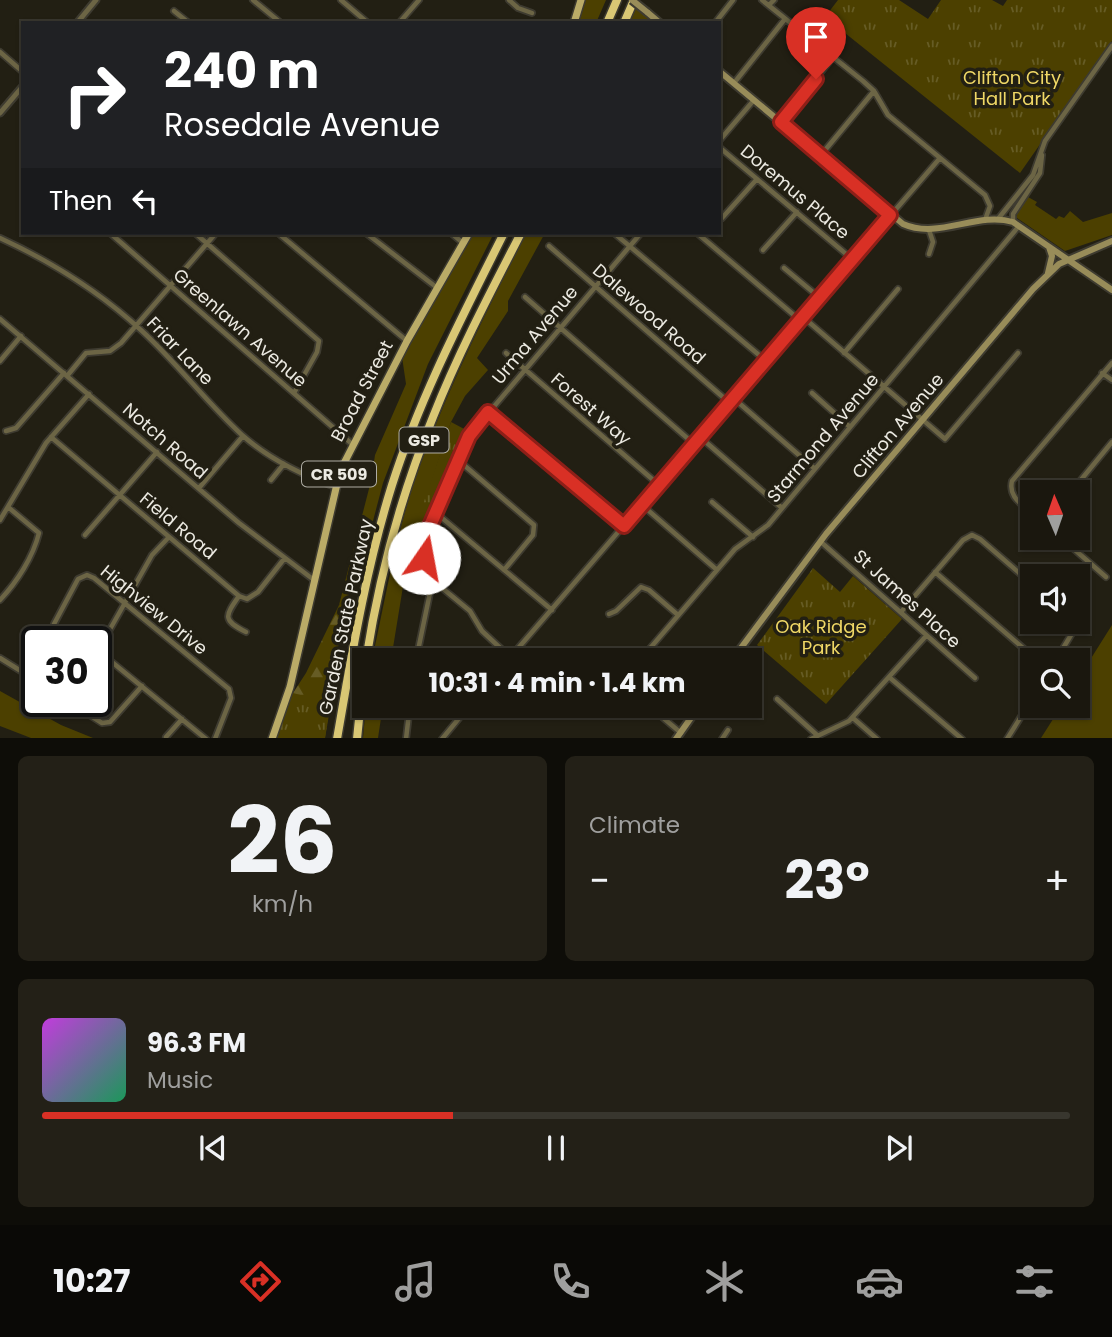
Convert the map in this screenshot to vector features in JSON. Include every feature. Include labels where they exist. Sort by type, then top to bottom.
[{"type":"highway","points":[[608,21],[617,0]]},
{"type":"highway","points":[[625,21],[633,0]]},
{"type":"highway","name":"Garden State Parkway","points":[[337,738],[364,586],[392,484],[435,371],[503,235]]},
{"type":"highway","name":"Garden State Parkway","points":[[368,648],[387,556],[414,467],[453,369],[520,235]]},
{"type":"highway","name":"Garden State Parkway","points":[[357,738],[359,718]]},
{"type":"main road","points":[[575,21],[581,0]]},
{"type":"main road","points":[[633,0],[658,21]]},
{"type":"main road","points":[[721,73],[890,215],[908,226],[929,230],[985,220],[1016,224],[1112,290]]},
{"type":"main road","name":"Broad Street","points":[[272,738],[290,687],[335,487],[352,444],[436,287],[468,235]]},
{"type":"main road","name":"Clifton Avenue","points":[[742,648],[820,541],[1048,273],[1069,260],[1112,241]]},
{"type":"main road","points":[[1048,246],[1052,256],[1048,273]]},
{"type":"main road","points":[[678,736],[691,718]]},
{"type":"street","points":[[79,21],[96,0]]},
{"type":"street","points":[[253,0],[279,21]]},
{"type":"street","points":[[341,0],[366,21]]},
{"type":"street","points":[[401,21],[419,0]]},
{"type":"street","points":[[509,0],[518,8],[532,13]]},
{"type":"street","points":[[717,21],[733,0]]},
{"type":"street","points":[[762,0],[874,91],[888,115],[985,195],[990,206],[985,220]]},
{"type":"street","points":[[769,5],[774,0]]},
{"type":"street","points":[[174,11],[186,21]]},
{"type":"street","points":[[734,83],[785,19]]},
{"type":"street","points":[[998,220],[1033,175],[1043,147],[1112,46]]},
{"type":"street","points":[[0,52],[21,70]]},
{"type":"street","points":[[781,122],[834,57]]},
{"type":"street","points":[[0,113],[21,88]]},
{"type":"street","points":[[821,155],[874,91]]},
{"type":"street","points":[[721,139],[754,100]]},
{"type":"street","name":"Starmond Avenue","points":[[650,648],[740,544],[768,525],[1016,224],[1013,214],[1040,173],[1043,147]]},
{"type":"street","name":"Doremus Place","points":[[721,149],[852,259]]},
{"type":"street","points":[[519,648],[940,158]]},
{"type":"street","points":[[722,218],[757,178]]},
{"type":"street","points":[[763,250],[796,212]]},
{"type":"street","points":[[929,230],[933,242],[929,254]]},
{"type":"street","name":"Greenlawn Avenue","points":[[112,235],[352,444]]},
{"type":"street","points":[[197,235],[318,341],[317,352],[295,393]]},
{"type":"street","points":[[6,431],[16,428],[86,353],[112,350],[214,235]]},
{"type":"street","points":[[280,235],[407,341]]},
{"type":"street","points":[[369,235],[436,287]]},
{"type":"street","points":[[453,235],[463,243]]},
{"type":"street","points":[[616,235],[766,361]]},
{"type":"street","name":"Urma Avenue","points":[[420,648],[431,588],[422,547],[469,436],[639,235]]},
{"type":"street","points":[[698,235],[795,316],[803,317],[945,439],[1018,353]]},
{"type":"street","name":"Friar Lane","points":[[0,237],[38,255],[63,271],[135,325],[243,436],[284,464],[335,487]]},
{"type":"street","name":"Dalewood Road","points":[[549,246],[724,398],[739,403],[815,469]]},
{"type":"street","points":[[784,268],[820,298]]},
{"type":"street","points":[[844,353],[898,289]]},
{"type":"street","points":[[525,297],[694,444]]},
{"type":"street","name":"Notch Road","points":[[0,318],[284,559],[315,581]]},
{"type":"street","points":[[0,361],[21,336]]},
{"type":"street","name":"Forest Way","points":[[506,353],[659,485]]},
{"type":"street","points":[[1020,503],[1013,496],[1010,486],[1012,481],[1112,363]]},
{"type":"street","points":[[1102,373],[1112,380]]},
{"type":"street","points":[[812,393],[850,427]]},
{"type":"street","points":[[0,520],[51,436],[89,394]]},
{"type":"street","points":[[488,412],[624,526]]},
{"type":"street","name":"Field Road","points":[[51,436],[239,596]]},
{"type":"street","points":[[199,488],[243,436]]},
{"type":"street","points":[[700,438],[782,508]]},
{"type":"street","points":[[1080,480],[1112,442]]},
{"type":"street","points":[[85,535],[157,452]]},
{"type":"street","points":[[458,460],[535,526],[533,535],[504,570]]},
{"type":"street","points":[[271,480],[284,464]]},
{"type":"street","points":[[712,502],[753,537]]},
{"type":"street","points":[[642,505],[718,570]]},
{"type":"street","points":[[0,600],[13,587],[37,544],[39,533],[8,507]]},
{"type":"street","points":[[436,513],[552,610]]},
{"type":"street","points":[[901,612],[963,540],[972,535],[1020,574]]},
{"type":"street","points":[[111,626],[152,555],[169,537]]},
{"type":"street","name":"St James Place","points":[[820,541],[975,678]]},
{"type":"street","points":[[1075,550],[1106,577]]},
{"type":"street","points":[[246,632],[231,625],[227,618],[228,612],[239,596],[247,599],[255,595],[284,559]]},
{"type":"street","points":[[935,572],[1023,648]]},
{"type":"street","name":"Highview Drive","points":[[55,626],[80,577],[90,576],[230,691],[231,698],[215,738]]},
{"type":"street","points":[[430,578],[466,608],[498,648]]},
{"type":"street","points":[[609,614],[616,611],[641,587],[649,590],[678,615]]},
{"type":"street","points":[[811,738],[853,718],[926,636]]},
{"type":"street","points":[[0,658],[21,671]]},
{"type":"street","points":[[112,661],[206,738]]},
{"type":"street","points":[[889,677],[962,738]]},
{"type":"street","points":[[93,717],[102,723],[110,722],[142,686]]},
{"type":"street","points":[[777,699],[817,735]]},
{"type":"street","points":[[1006,738],[1020,717]]},
{"type":"street","points":[[406,738],[408,718]]},
{"type":"street","points":[[442,738],[459,718]]},
{"type":"street","points":[[661,718],[678,736]]},
{"type":"street","points":[[853,718],[877,738]]},
{"type":"street","points":[[166,737],[182,719]]},
{"type":"street","points":[[722,738],[728,730]]},
{"type":"green space","points":[[584,0],[606,0],[597,21],[579,21]]},
{"type":"green space","name":"Clifton City Hall Park","points":[[838,0],[899,0],[928,19],[941,0],[992,0],[1003,6],[1007,0],[1112,0],[1112,41],[1020,173],[825,17]]},
{"type":"green space","points":[[634,6],[651,21],[628,21]]},
{"type":"green space","points":[[1028,197],[1056,219],[1059,216],[1064,218],[1070,211],[1083,222],[1112,213],[1112,235],[1065,251],[1017,218],[1016,214]]},
{"type":"green space","points":[[472,235],[493,235],[428,364],[383,483],[354,593],[339,605],[371,481],[375,455],[406,384],[402,357],[456,258]]},
{"type":"green space","points":[[525,235],[544,235],[508,301],[508,311],[477,358],[488,370],[465,396],[451,422],[415,532],[421,535],[417,560],[407,562],[393,648],[375,648],[407,504],[452,387]]},
{"type":"green space","points":[[451,422],[466,430],[421,535],[414,531]]},
{"type":"green space","name":"Oak Ridge Park","points":[[813,568],[840,592],[853,576],[902,619],[826,704],[757,645]]},
{"type":"green space","points":[[349,596],[341,628],[325,738],[275,738],[293,693],[306,673],[339,605]]},
{"type":"green space","points":[[1112,625],[1112,738],[1041,738],[1054,718],[1090,718],[1090,660]]},
{"type":"green space","points":[[0,691],[21,703],[21,717],[47,717],[93,738],[31,738],[0,726]]},
{"type":"green space","points":[[293,693],[331,703],[325,738],[275,738]]},
{"type":"green space","points":[[365,718],[381,718],[378,738],[363,738]]},
{"type":"route","points":[[424,558],[423,542],[469,436],[488,412],[624,526],[890,215],[781,122],[816,79]]}]
